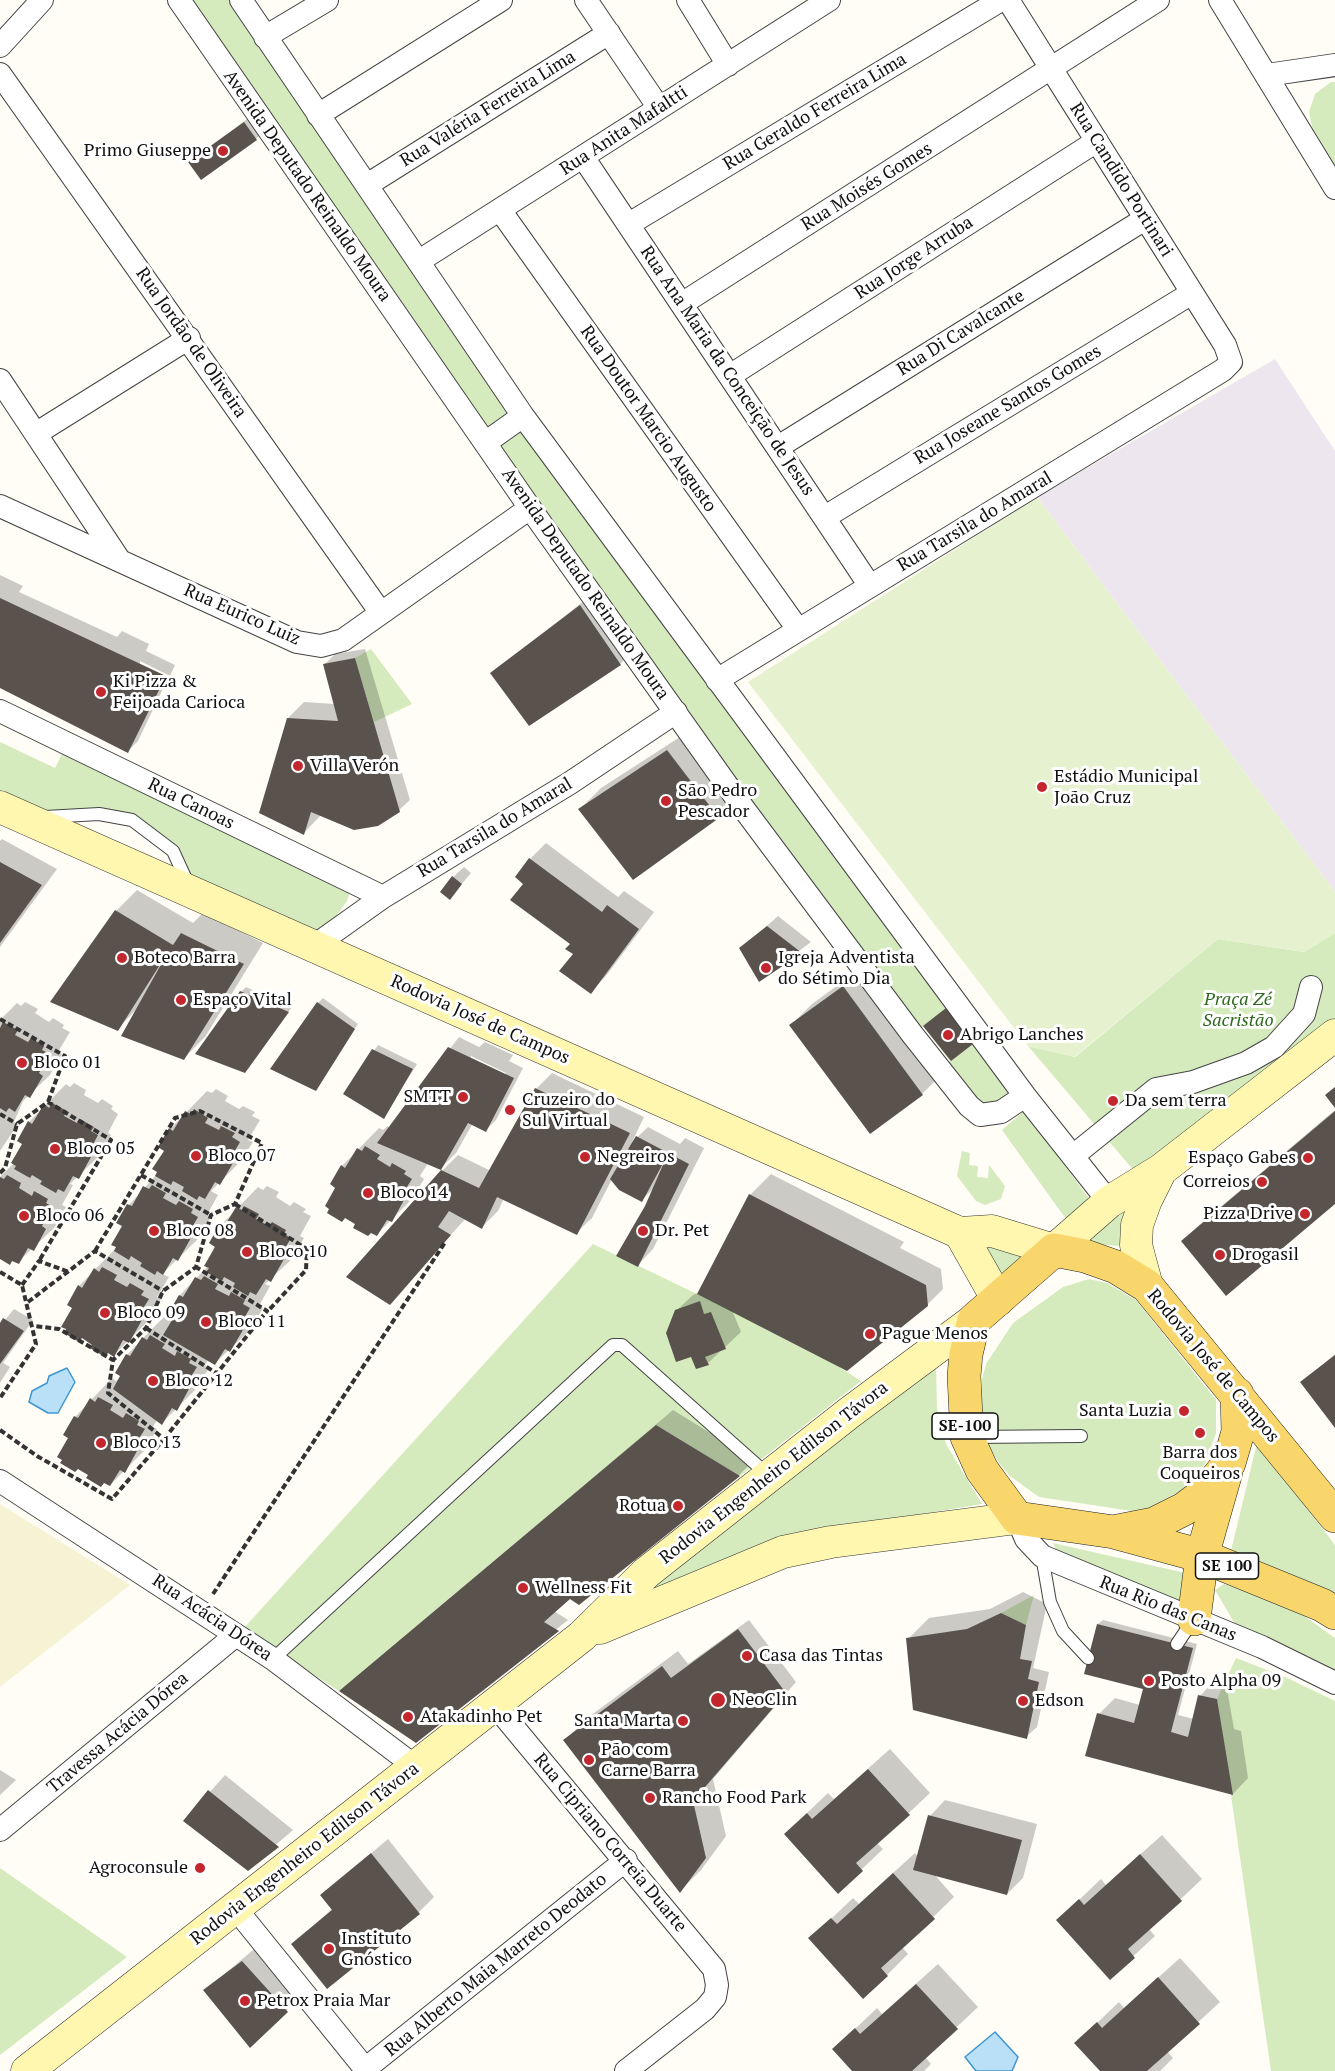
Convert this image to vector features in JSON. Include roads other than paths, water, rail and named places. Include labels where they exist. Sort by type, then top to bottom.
[{"type":"main road","name":"Rodovia José de Campos","points":[[13,813],[960,1233],[992,1231],[1116,1267],[1147,1286],[1335,1516]]},
{"type":"main road","points":[[960,1233],[986,1310],[1109,1202],[1161,1170],[1335,1035]]},
{"type":"main road","points":[[1147,1286],[1136,1245],[1137,1225],[1161,1170]]},
{"type":"main road","name":"SE-100","points":[[986,1310],[966,1354],[964,1376],[967,1437],[982,1470],[1017,1518]]},
{"type":"main road","name":"Rodovia Engenheiro Edilson Távora","points":[[27,2071],[582,1636],[646,1573],[986,1310]]},
{"type":"main road","points":[[1186,1631],[1199,1598],[1203,1556],[1238,1432],[1237,1394]]},
{"type":"main road","points":[[1017,1518],[1114,1532],[1154,1524],[1184,1509],[1205,1493],[1229,1463]]},
{"type":"main road","name":"Rodovia Engenheiro Edilson Távora","points":[[582,1636],[783,1552],[831,1542],[1017,1518]]},
{"type":"main road","name":"SE 100","points":[[1114,1532],[1203,1556],[1322,1605],[1335,1613]]},
{"type":"street","points":[[0,46],[42,0]]},
{"type":"street","name":"Avenida Deputado Reinaldo Moura","points":[[179,0],[530,508],[758,828],[969,1106],[980,1115],[990,1116],[1025,1096]]},
{"type":"street","points":[[241,0],[523,416],[1025,1096],[1109,1202]]},
{"type":"street","points":[[265,37],[327,0]]},
{"type":"street","points":[[318,116],[501,0]]},
{"type":"street","points":[[586,0],[659,108]]},
{"type":"street","points":[[688,0],[728,65]]},
{"type":"street","name":"Rua Anita Mafaltti","points":[[419,261],[728,65],[800,8],[829,0]]},
{"type":"street","name":"Rua Geraldo Ferreira Lima","points":[[629,224],[1001,0]]},
{"type":"street","name":"Rua Candido Portinari","points":[[1008,0],[1226,345],[1231,362]]},
{"type":"street","name":"Rua Moisés Gomes","points":[[682,303],[1158,0]]},
{"type":"street","points":[[1220,0],[1335,188]]},
{"type":"street","name":"Rua Valéria Ferreira Lima","points":[[367,185],[609,33]]},
{"type":"street","points":[[1267,75],[1335,65]]},
{"type":"street","name":"Rua Jordão de Oliveira","points":[[0,74],[189,338],[381,613]]},
{"type":"street","name":"Rua Jorge Arruba","points":[[731,375],[1097,141]]},
{"type":"street","name":"Rua Ana Maria da Conceição de Jesus","points":[[583,157],[870,586]]},
{"type":"street","name":"Rua Doutor Marcio Augusto","points":[[500,210],[797,628]]},
{"type":"street","name":"Rua Di Cavalcante","points":[[778,447],[1145,219]]},
{"type":"street","name":"Rua Joseane Santos Gomes","points":[[825,517],[1192,293]]},
{"type":"street","points":[[37,433],[189,338]]},
{"type":"street","name":"Rua Tarsila do Amaral","points":[[717,680],[797,628],[870,586],[1223,370],[1231,362]]},
{"type":"street","points":[[0,380],[120,561]]},
{"type":"street","points":[[485,443],[523,416]]},
{"type":"street","name":"Rua Eurico Luiz","points":[[0,506],[297,642],[321,646],[343,639],[530,508]]},
{"type":"street","name":"Rua Canoas","points":[[0,711],[383,897]]},
{"type":"street","name":"Rua Tarsila do Amaral","points":[[314,946],[383,897],[570,783],[676,712]]},
{"type":"street","points":[[1073,1156],[1156,1089],[1193,1082],[1245,1064],[1274,1047],[1304,1014],[1311,987]]},
{"type":"street","name":"Rua Acácia Dórea","points":[[0,1481],[273,1659],[416,1767]]},
{"type":"street","name":"Rua Rio das Canas","points":[[1017,1518],[1026,1539],[1042,1556],[1186,1631],[1262,1647],[1335,1683]]},
{"type":"street","name":"Travessa Acácia Dórea","points":[[0,1830],[236,1635]]},
{"type":"street","name":"Rua Cipriano Correia Duarte","points":[[495,1705],[626,1860],[714,1969],[717,1985],[715,1997],[705,2009],[626,2071]]},
{"type":"street","name":"Rua Alberto Maia Marreto Deodato","points":[[366,2070],[626,1860]]},
{"type":"street","points":[[236,1909],[366,2070]]},
{"type":"lane","points":[[273,1659],[614,1345],[622,1345],[769,1476]]},
{"type":"lane","points":[[967,1437],[1081,1436]]},
{"type":"lane","points":[[1042,1556],[1050,1602],[1063,1631],[1088,1658]]},
{"type":"water","points":[[67,1368],[75,1382],[58,1413],[48,1413],[29,1402],[32,1391],[47,1383],[49,1376]]},
{"type":"water","points":[[995,2032],[1018,2057],[1012,2071],[976,2071],[965,2057]]},
{"type":"place","name":"Primo Giuseppe","points":[[223,151]]},
{"type":"place","name":"Ki Pizza & Feijoada Carioca","points":[[101,692]]},
{"type":"place","name":"Villa Verón","points":[[298,766]]},
{"type":"place","name":"Estádio Municipal João Cruz","points":[[1042,787]]},
{"type":"place","name":"São Pedro Pescador","points":[[666,801]]},
{"type":"place","name":"Boteco Barra","points":[[122,958]]},
{"type":"place","name":"Igreja Adventista do Sétimo Dia","points":[[766,968]]},
{"type":"place","name":"Espaço Vital","points":[[181,1000]]},
{"type":"place","name":"Abrigo Lanches","points":[[948,1035]]},
{"type":"place","name":"Bloco 01","points":[[22,1063]]},
{"type":"place","name":"SMTT","points":[[463,1097]]},
{"type":"place","name":"Da sem terra","points":[[1113,1101]]},
{"type":"place","name":"Cruzeiro do Sul Virtual","points":[[510,1110]]},
{"type":"place","name":"Bloco 05","points":[[55,1149]]},
{"type":"place","name":"Bloco 07","points":[[196,1156]]},
{"type":"place","name":"Negreiros","points":[[585,1157]]},
{"type":"place","name":"Espaço Gabes","points":[[1308,1158]]},
{"type":"place","name":"Correios","points":[[1262,1182]]},
{"type":"place","name":"Bloco 14","points":[[368,1193]]},
{"type":"place","name":"Pizza Drive","points":[[1305,1214]]},
{"type":"place","name":"Bloco 06","points":[[24,1216]]},
{"type":"place","name":"Bloco 08","points":[[154,1231]]},
{"type":"place","name":"Dr. Pet","points":[[643,1231]]},
{"type":"place","name":"Bloco 10","points":[[247,1252]]},
{"type":"place","name":"Drogasil","points":[[1220,1255]]},
{"type":"place","name":"Bloco 09","points":[[105,1313]]},
{"type":"place","name":"Bloco 11","points":[[206,1322]]},
{"type":"place","name":"Pague Menos","points":[[870,1334]]},
{"type":"place","name":"Bloco 12","points":[[153,1381]]},
{"type":"place","name":"Santa Luzia","points":[[1184,1411]]},
{"type":"place","name":"Barra dos Coqueiros","points":[[1200,1433]]},
{"type":"place","name":"Bloco 13","points":[[101,1443]]},
{"type":"place","name":"Rotua","points":[[678,1506]]},
{"type":"place","name":"Wellness Fit","points":[[523,1588]]},
{"type":"place","name":"Casa das Tintas","points":[[747,1656]]},
{"type":"place","name":"Posto Alpha 09","points":[[1149,1681]]},
{"type":"place","name":"NeoClin","points":[[718,1700]]},
{"type":"place","name":"Edson","points":[[1023,1701]]},
{"type":"place","name":"Atakadinho Pet","points":[[408,1717]]},
{"type":"place","name":"Santa Marta","points":[[683,1721]]},
{"type":"place","name":"Pão com Carne Barra","points":[[589,1760]]},
{"type":"place","name":"Rancho Food Park","points":[[650,1798]]},
{"type":"place","name":"Agroconsule","points":[[200,1868]]},
{"type":"place","name":"Instituto Gnóstico","points":[[329,1949]]},
{"type":"place","name":"Petrox Praia Mar","points":[[245,2001]]},
{"type":"park label","name":"Praça Zé Sacristão","points":[[1238,1010]]}]
